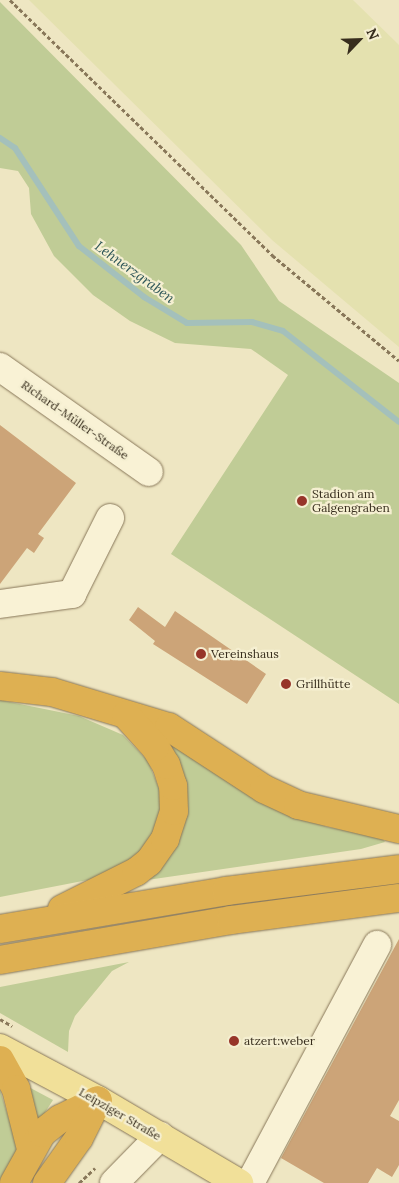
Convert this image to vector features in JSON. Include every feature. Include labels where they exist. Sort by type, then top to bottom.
[{"type":"highway","points":[[0,686],[52,692],[169,727],[264,789],[298,805],[399,829]]},
{"type":"highway","points":[[31,923],[136,872],[149,862],[165,839],[174,811],[173,786],[166,765],[155,747],[126,715]]},
{"type":"highway","points":[[0,929],[226,891],[399,869]]},
{"type":"highway","points":[[0,960],[231,920],[399,898]]},
{"type":"highway","points":[[4,1054],[16,1090],[31,1149]]},
{"type":"highway","points":[[14,1183],[31,1149],[42,1133],[60,1119],[98,1100]]},
{"type":"highway","points":[[47,1183],[79,1138],[98,1100]]},
{"type":"main road","name":"Leipziger Straße","points":[[4,1054],[98,1100],[239,1183]]},
{"type":"street","name":"Richard-Müller-Straße","points":[[0,367],[149,472]]},
{"type":"street","points":[[0,604],[72,594],[110,518]]},
{"type":"street","points":[[250,1183],[377,945]]},
{"type":"street","points":[[114,1183],[160,1136]]},
{"type":"path","points":[[10,0],[272,255],[399,361]]},
{"type":"shaded area","points":[[29,0],[353,0],[399,45],[399,347],[272,240]]},
{"type":"green space","points":[[0,2],[241,245],[279,301],[399,383],[399,704],[171,554],[288,375],[251,349],[175,343],[130,321],[93,295],[54,256],[31,214],[29,188],[18,171],[0,168]]},
{"type":"green space","points":[[0,700],[79,716],[123,735],[148,761],[160,791],[161,814],[151,840],[132,861],[93,879],[0,897]]},
{"type":"green space","points":[[161,738],[298,815],[327,827],[381,837],[385,842],[361,849],[147,880],[167,858]]},
{"type":"green space","points":[[129,962],[112,971],[75,1016],[69,1031],[68,1052],[0,1013],[0,987]]},
{"type":"green space","points":[[23,1084],[53,1100],[37,1125]]},
{"type":"green space","points":[[0,1090],[19,1152],[5,1183],[0,1183]]},
{"type":"building","points":[[0,425],[76,483],[38,534],[44,538],[34,553],[27,548],[0,584]]},
{"type":"building","name":"Vereinshaus","points":[[138,607],[165,627],[175,611],[266,674],[247,704],[153,644],[155,641],[129,620]]},
{"type":"building","points":[[399,939],[399,1100],[390,1116],[399,1121],[399,1165],[392,1177],[377,1168],[368,1183],[324,1183],[281,1158]]},
{"type":"waterway","name":"Lehnerzgraben","points":[[0,138],[15,148],[79,246],[144,297],[187,323],[252,322],[283,331],[399,422]]},
{"type":"place","name":"Stadion am Galgengraben","points":[[302,501]]},
{"type":"place","name":"Vereinshaus","points":[[201,654]]},
{"type":"place","name":"Grillhütte","points":[[286,684]]},
{"type":"place","name":"atzert:weber","points":[[234,1041]]}]
